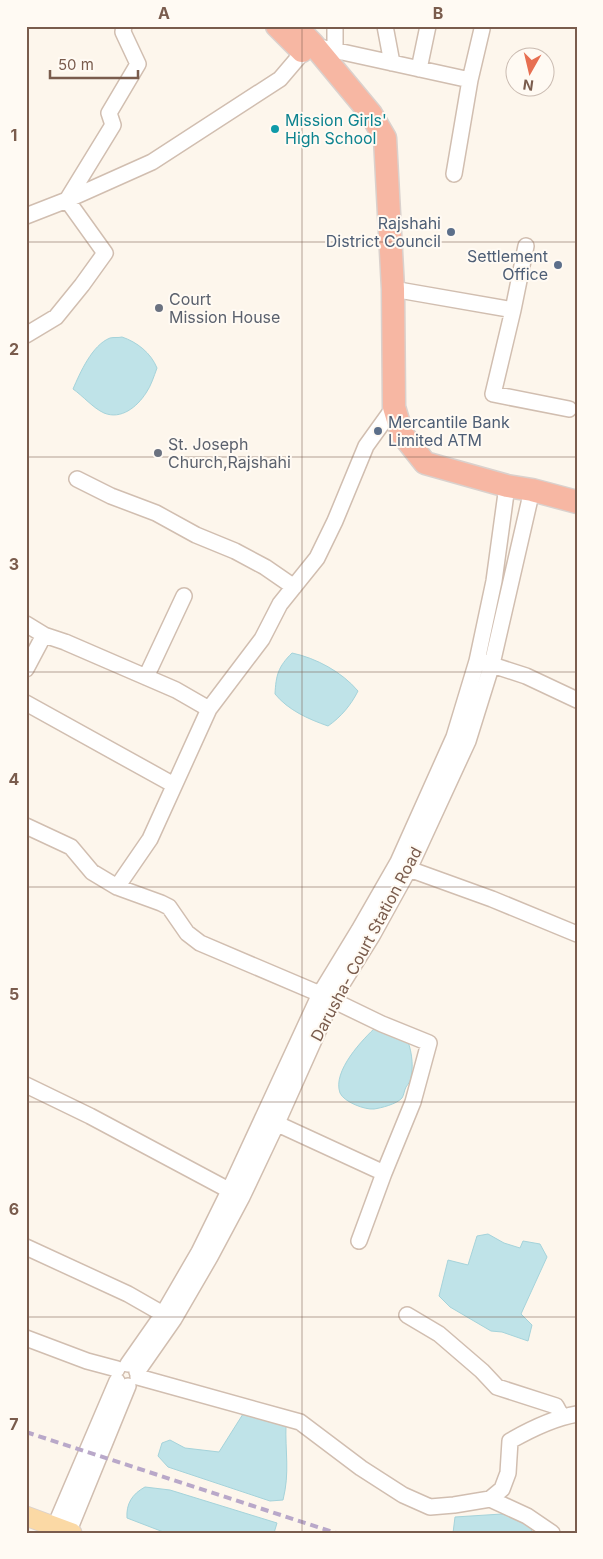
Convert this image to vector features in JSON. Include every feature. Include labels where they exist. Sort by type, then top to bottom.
[{"type":"highway","points":[[277,26],[318,50]]},
{"type":"highway","points":[[295,26],[318,50],[371,114],[385,138],[392,289],[394,407],[402,434],[426,463],[508,486],[532,490],[577,502]]},
{"type":"main road","points":[[26,1516],[63,1531]]},
{"type":"street","points":[[67,200],[113,125],[110,114],[138,64],[123,32],[124,26]]},
{"type":"street","points":[[26,216],[152,162],[280,79],[318,50],[335,26]]},
{"type":"street","points":[[385,26],[392,63]]},
{"type":"street","points":[[419,69],[428,26]]},
{"type":"street","points":[[454,174],[470,80],[482,29]]},
{"type":"street","points":[[318,50],[392,63],[470,80]]},
{"type":"street","points":[[26,335],[56,317],[105,253],[67,200]]},
{"type":"street","points":[[526,246],[493,394],[569,409]]},
{"type":"street","points":[[392,289],[513,310]]},
{"type":"street","points":[[117,886],[150,840],[210,709],[262,639],[280,604],[317,558],[335,521],[366,446],[394,407]]},
{"type":"street","points":[[78,479],[111,496],[156,513],[196,535],[235,551],[265,567],[294,587]]},
{"type":"street","name":"Darusha- Court Station Road","points":[[404,866],[454,736],[477,661],[494,581],[508,486]]},
{"type":"street","name":"Darusha- Court Station Road","points":[[128,1375],[174,1319],[210,1257],[236,1194],[326,997],[360,930],[404,866],[468,741],[492,664],[532,490]]},
{"type":"street","points":[[146,677],[184,596]]},
{"type":"street","points":[[26,624],[44,635],[176,690],[210,709]]},
{"type":"street","points":[[26,669],[44,635]]},
{"type":"street","points":[[477,661],[492,664],[526,676],[577,700]]},
{"type":"street","points":[[26,703],[174,784]]},
{"type":"street","points":[[26,826],[71,847],[92,872],[117,886],[169,907],[187,933],[200,943],[429,1043],[413,1102],[359,1241]]},
{"type":"street","points":[[404,866],[577,934]]},
{"type":"street","points":[[26,1086],[90,1116],[236,1194]]},
{"type":"street","points":[[270,1120],[384,1173]]},
{"type":"street","name":"Darusha- Court Station Road","points":[[63,1531],[128,1375],[199,1252],[236,1194]]},
{"type":"street","points":[[26,1247],[128,1294],[163,1314]]},
{"type":"street","points":[[407,1315],[440,1334],[482,1371],[497,1387],[556,1406],[569,1416]]},
{"type":"street","points":[[26,1338],[128,1375],[300,1422],[361,1468],[403,1495],[430,1507],[490,1499],[502,1489],[508,1473],[510,1441],[526,1432],[569,1416]]},
{"type":"street","points":[[490,1499],[527,1516],[552,1533]]},
{"type":"water","points":[[122,337],[143,349],[157,368],[149,387],[138,403],[128,411],[110,415],[96,408],[73,389],[92,353],[110,338]]},
{"type":"water","points":[[292,653],[310,658],[328,667],[352,684],[358,691],[345,710],[328,726],[299,713],[286,705],[275,694],[279,672]]},
{"type":"water","points":[[377,1026],[406,1036],[412,1056],[412,1072],[410,1081],[400,1100],[385,1107],[370,1109],[355,1105],[342,1096],[339,1084],[340,1075],[350,1056]]},
{"type":"water","points":[[488,1234],[504,1243],[520,1248],[523,1241],[540,1244],[547,1257],[521,1314],[532,1325],[528,1341],[502,1332],[491,1331],[450,1307],[439,1296],[448,1260],[468,1265],[477,1236]]},
{"type":"water","points":[[243,1414],[286,1424],[287,1471],[283,1500],[270,1501],[168,1467],[158,1456],[162,1443],[170,1440],[185,1448],[219,1452]]},
{"type":"water","points":[[145,1487],[170,1490],[277,1523],[274,1533],[166,1533],[127,1518],[131,1500]]},
{"type":"water","points":[[502,1514],[534,1522],[531,1533],[453,1533],[455,1517]]},
{"type":"railway","points":[[26,1432],[336,1533]]},
{"type":"place","name":"Mission Girls' High School","points":[[275,129]]},
{"type":"place","name":"Rajshahi District Council","points":[[451,232]]},
{"type":"place","name":"Settlement Office","points":[[558,265]]},
{"type":"place","name":"Court Mission House","points":[[159,308]]},
{"type":"place","name":"Mercantile Bank Limited ATM","points":[[378,431]]},
{"type":"place","name":"St. Joseph Church,Rajshahi","points":[[158,453]]}]
